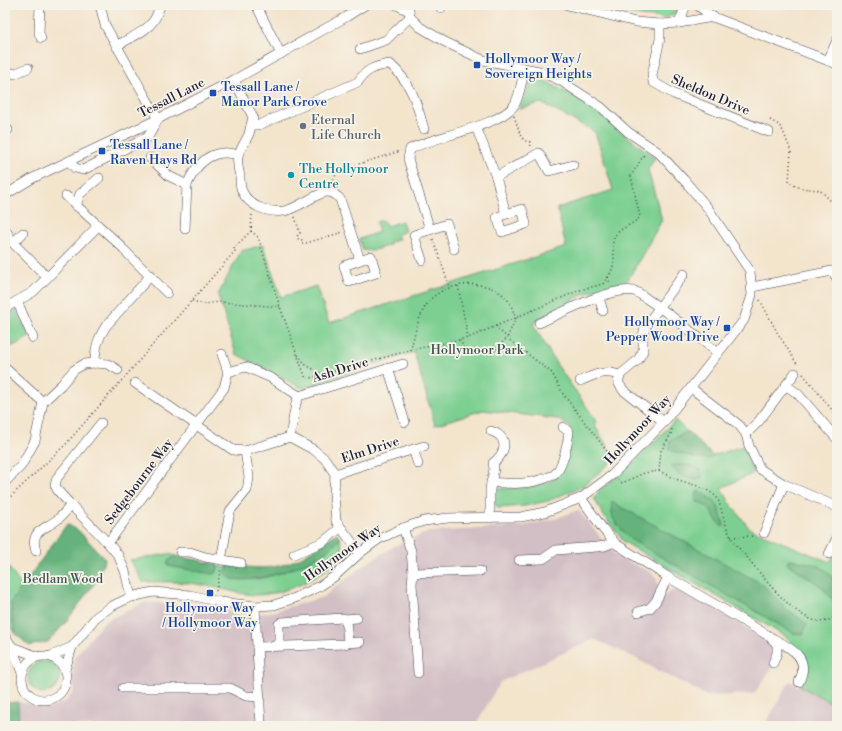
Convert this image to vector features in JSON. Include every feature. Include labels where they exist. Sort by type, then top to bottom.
[{"type":"street","points":[[40,5],[39,33],[41,38]]},
{"type":"street","points":[[69,161],[75,168],[83,170],[148,137],[158,119],[105,25],[100,5]]},
{"type":"street","points":[[116,46],[149,26],[154,21],[160,5]]},
{"type":"street","points":[[256,5],[281,54]]},
{"type":"street","name":"Tessall Lane","points":[[5,195],[33,178],[158,119],[234,80],[365,5]]},
{"type":"street","name":"Hollymoor Way","points":[[64,670],[72,647],[96,617],[112,606],[131,597],[153,592],[190,595],[220,602],[255,606],[274,605],[296,598],[320,586],[335,576],[360,553],[379,539],[403,528],[424,521],[448,518],[508,518],[534,515],[581,498],[612,475],[664,421],[744,320],[751,303],[752,287],[750,271],[707,208],[658,152],[628,132],[601,107],[572,87],[539,71],[483,60],[445,42],[420,27],[409,11],[398,5]]},
{"type":"street","points":[[567,5],[636,22],[660,24],[679,23],[713,17]]},
{"type":"street","points":[[679,23],[686,5]]},
{"type":"street","points":[[697,5],[713,17],[833,63],[837,40]]},
{"type":"street","points":[[360,49],[386,40],[409,11]]},
{"type":"street","name":"Sheldon Drive","points":[[660,24],[660,39],[652,75],[653,82],[674,94],[769,132]]},
{"type":"street","points":[[251,124],[260,125],[358,82],[362,75],[374,67],[390,64],[408,83],[415,99],[424,129]]},
{"type":"street","points":[[5,70],[14,74],[28,68]]},
{"type":"street","points":[[432,234],[408,159],[410,148],[424,142],[476,127],[507,114],[515,104],[525,68]]},
{"type":"street","points":[[234,80],[253,117],[249,134],[238,155],[237,161],[242,190],[246,198],[255,206],[284,211],[326,192],[334,194],[340,199],[360,260]]},
{"type":"street","points":[[476,127],[511,212]]},
{"type":"street","points":[[185,229],[186,185],[192,174],[211,155],[221,152],[229,152],[238,155]]},
{"type":"street","points":[[496,177],[539,153],[549,171],[573,165]]},
{"type":"street","points":[[150,158],[169,176],[186,185]]},
{"type":"street","points":[[76,206],[80,194],[99,178]]},
{"type":"street","points":[[66,196],[122,248],[167,293]]},
{"type":"street","points":[[522,209],[526,224],[502,232],[497,216],[511,212],[522,209]]},
{"type":"street","points":[[422,260],[414,235],[432,234],[447,224],[454,249]]},
{"type":"street","points":[[5,308],[33,292],[98,226]]},
{"type":"street","points":[[5,229],[13,242],[47,277]]},
{"type":"street","points":[[13,242],[23,233]]},
{"type":"street","points":[[371,256],[376,273],[349,282],[344,266],[360,260],[371,256]]},
{"type":"street","points":[[752,287],[832,271],[837,278]]},
{"type":"street","points":[[664,421],[623,390],[618,382],[620,375],[638,360],[643,351],[643,336],[645,327],[684,274]]},
{"type":"street","points":[[95,363],[97,341],[101,334],[150,275]]},
{"type":"street","points":[[538,324],[573,306],[627,290],[635,291],[660,307],[718,352]]},
{"type":"street","points":[[599,298],[603,311]]},
{"type":"street","points":[[17,301],[33,338]]},
{"type":"street","points":[[222,354],[228,372]]},
{"type":"street","points":[[5,482],[21,466],[35,441],[43,402],[74,370],[84,364],[95,363],[108,364],[118,370]]},
{"type":"street","name":"Ash Drive","points":[[290,436],[296,403],[299,396],[403,364]]},
{"type":"street","name":"Ash Drive","points":[[228,372],[246,367],[271,378],[299,396]]},
{"type":"street","points":[[5,368],[43,402]]},
{"type":"street","name":"Ash Drive","points":[[388,368],[406,422]]},
{"type":"street","points":[[746,434],[760,421],[799,371]]},
{"type":"street","name":"Sedgebourne Way","points":[[131,597],[126,571],[118,554],[108,542],[224,388],[228,372]]},
{"type":"street","points":[[580,381],[601,373],[608,372],[620,375]]},
{"type":"street","points":[[135,383],[233,450],[245,451],[290,436],[314,450],[325,459],[335,474],[336,521],[360,553]]},
{"type":"street","points":[[787,386],[798,394],[837,439]]},
{"type":"street","points":[[691,388],[739,425],[746,434],[749,446],[760,469],[784,484],[837,507]]},
{"type":"street","points":[[101,423],[57,478],[55,485],[58,491],[71,505],[108,542]]},
{"type":"street","points":[[491,482],[510,484],[528,483],[555,475],[568,444],[569,432],[563,427]]},
{"type":"street","points":[[490,518],[491,482],[494,470],[493,463],[499,459],[503,452],[503,443],[500,436],[491,431]]},
{"type":"street","name":"Elm Drive","points":[[335,474],[424,446]]},
{"type":"street","name":"Elm Drive","points":[[413,449],[418,464]]},
{"type":"street","points":[[221,560],[230,510],[247,490],[249,477],[245,451]]},
{"type":"street","points":[[764,533],[784,484]]},
{"type":"street","points":[[581,498],[614,542],[668,577],[793,650],[800,659],[804,668],[798,682]]},
{"type":"street","points":[[36,551],[34,542],[38,532],[58,519],[71,505]]},
{"type":"street","points":[[294,554],[323,542],[340,528]]},
{"type":"street","points":[[403,528],[411,551],[418,673]]},
{"type":"street","points":[[829,554],[837,538]]},
{"type":"street","points":[[520,560],[543,559],[556,550],[605,546],[614,542]]},
{"type":"street","points":[[180,552],[190,552],[205,557],[241,563]]},
{"type":"street","points":[[413,573],[480,571]]},
{"type":"street","points":[[638,612],[650,608],[668,577]]},
{"type":"street","points":[[255,606],[262,726]]},
{"type":"street","points":[[275,646],[279,642],[279,624],[282,622],[357,618]]},
{"type":"street","points":[[345,619],[347,622],[347,643]]},
{"type":"street","points":[[5,636],[12,646],[22,673]]},
{"type":"street","points":[[769,636],[777,644],[777,653],[773,663]]},
{"type":"street","points":[[257,646],[360,642]]},
{"type":"street","points":[[12,646],[36,656]]},
{"type":"street","name":"Hollymoor Way","points":[[52,656],[72,647]]},
{"type":"street","points":[[36,656],[52,656],[58,660],[66,673],[67,688],[60,693],[57,699],[40,700],[33,698],[23,688],[21,681],[24,666],[36,656]]},
{"type":"street","points":[[123,688],[230,688],[246,696],[260,697]]},
{"type":"path","points":[[827,5],[837,9]]},
{"type":"path","points":[[512,108],[521,137],[527,142],[530,142],[530,159]]},
{"type":"path","points":[[770,120],[784,131],[791,152],[789,182],[796,187],[820,190],[837,207]]},
{"type":"path","points":[[251,231],[258,238],[280,307],[306,379],[411,350],[468,338],[580,290],[602,284],[612,271],[614,259],[612,250],[614,238],[623,229],[635,223],[640,217],[631,176],[650,146]]},
{"type":"path","points":[[326,192],[339,170],[410,148]]},
{"type":"path","points":[[5,502],[66,444],[236,250],[234,248],[251,231],[252,212],[255,206]]},
{"type":"path","points":[[292,208],[300,233],[297,237],[299,240],[302,240],[303,244],[350,229]]},
{"type":"path","points":[[432,234],[450,288]]},
{"type":"path","points":[[608,277],[610,284]]},
{"type":"path","points":[[411,350],[418,324],[425,308],[433,297],[450,288],[480,285],[493,288],[507,299],[516,318],[507,338],[491,355]]},
{"type":"path","points":[[458,286],[468,338]]},
{"type":"path","points":[[760,300],[799,371],[837,416]]},
{"type":"path","points":[[192,301],[203,304],[220,302],[280,307]]},
{"type":"path","points":[[496,326],[507,338],[552,373],[563,394],[620,467]]},
{"type":"path","points":[[460,340],[464,348],[471,352]]},
{"type":"path","points":[[297,353],[306,365],[314,371],[324,375]]},
{"type":"path","points":[[659,471],[661,452],[671,434],[672,426],[664,421]]},
{"type":"path","points":[[612,475],[622,483],[644,473],[659,471],[675,479],[708,490],[718,499],[731,537],[763,577],[791,607],[809,619],[823,621],[832,619],[837,614]]},
{"type":"path","points":[[731,537],[754,536],[764,533]]},
{"type":"path","points":[[216,591],[221,560]]},
{"type":"shaded area","points":[[578,510],[617,557],[651,572],[657,579],[658,587],[656,595],[662,598],[671,591],[683,589],[770,642],[785,649],[754,694],[707,696],[631,656],[594,639],[500,682],[475,726],[20,726],[19,724],[18,702],[50,708],[66,701],[74,692],[72,682],[74,658],[104,622],[145,602],[215,608],[246,616],[275,611],[323,597],[360,568],[394,546],[429,532],[523,526],[554,519]]},
{"type":"shaded area","points":[[790,681],[837,707],[837,726],[764,726]]},
{"type":"green space","points":[[598,5],[679,5],[678,12],[665,18],[641,16]]},
{"type":"green space","name":"Hollymoor Park","points":[[532,79],[542,79],[591,106],[602,114],[618,130],[655,157],[648,170],[662,220],[628,280],[583,294],[533,324],[557,365],[596,420],[595,426],[615,459],[583,486],[548,501],[525,506],[498,508],[495,504],[494,489],[541,485],[555,479],[571,428],[558,419],[483,410],[435,425],[414,352],[302,388],[236,354],[218,295],[241,251],[263,245],[281,297],[316,286],[329,323],[566,247],[557,208],[613,190],[595,132],[541,103],[519,109]]},
{"type":"green space","points":[[382,220],[388,226],[402,221],[405,231],[397,235],[399,240],[390,242],[390,245],[371,251],[363,250],[359,239],[379,232],[376,222]]},
{"type":"green space","points":[[16,310],[30,337],[5,350],[5,316]]},
{"type":"green space","points":[[675,420],[712,456],[743,446],[754,473],[721,488],[750,529],[830,562],[837,548],[837,706],[800,686],[809,672],[800,651],[785,636],[624,542],[602,513],[594,498],[599,491],[634,462]]},
{"type":"green space","points":[[688,432],[713,456],[710,459],[697,458],[669,450],[670,440]]},
{"type":"green space","points":[[671,465],[691,465],[700,470],[702,478],[698,480],[683,476],[676,472]]},
{"type":"green space","points":[[698,491],[714,501],[720,512],[724,525],[723,527],[718,523],[708,507],[696,501]]},
{"type":"green space","points":[[612,502],[762,584],[787,609],[807,624],[803,634],[795,634],[630,539],[613,519],[611,509]]},
{"type":"green space","name":"Bedlam Wood","points":[[67,524],[79,531],[105,559],[97,580],[66,622],[48,642],[29,646],[16,634],[12,618],[11,602]]},
{"type":"green space","points":[[337,533],[340,539],[332,547],[320,555],[274,575],[245,580],[233,579],[225,574],[229,565],[263,568],[276,567],[289,563],[304,556]]},
{"type":"green space","points":[[340,539],[344,554],[326,570],[291,588],[267,594],[244,594],[205,585],[188,583],[143,582],[130,560],[168,554],[176,556],[168,561],[168,566],[217,572],[218,567],[228,567],[225,574],[250,579],[260,578],[271,576],[298,566],[323,553]]},
{"type":"green space","points":[[176,556],[217,564],[217,572],[213,574],[168,566],[168,561]]},
{"type":"green space","points":[[790,559],[817,565],[829,573],[836,588],[837,600],[834,601],[822,587],[787,563]]},
{"type":"green space","points":[[5,562],[22,587],[11,602],[12,618],[16,634],[9,626],[5,618]]},
{"type":"green space","points":[[41,661],[47,661],[56,665],[60,677],[56,689],[47,693],[41,693],[32,689],[28,680],[28,674],[32,665]]},
{"type":"green space","points":[[18,702],[20,726],[5,726],[5,703]]},
{"type":"place","name":"Hollymoor Way / Sovereign Heights","points":[[477,65]]},
{"type":"place","name":"Tessall Lane / Manor Park Grove","points":[[213,93]]},
{"type":"place","name":"Eternal Life Church","points":[[303,126]]},
{"type":"place","name":"Tessall Lane / Raven Hays Rd","points":[[102,151]]},
{"type":"place","name":"The Hollymoor Centre","points":[[291,175]]},
{"type":"place","name":"Hollymoor Way / Pepper Wood Drive","points":[[727,328]]},
{"type":"place","name":"Hollymoor Way / Hollymoor Way","points":[[210,593]]}]
